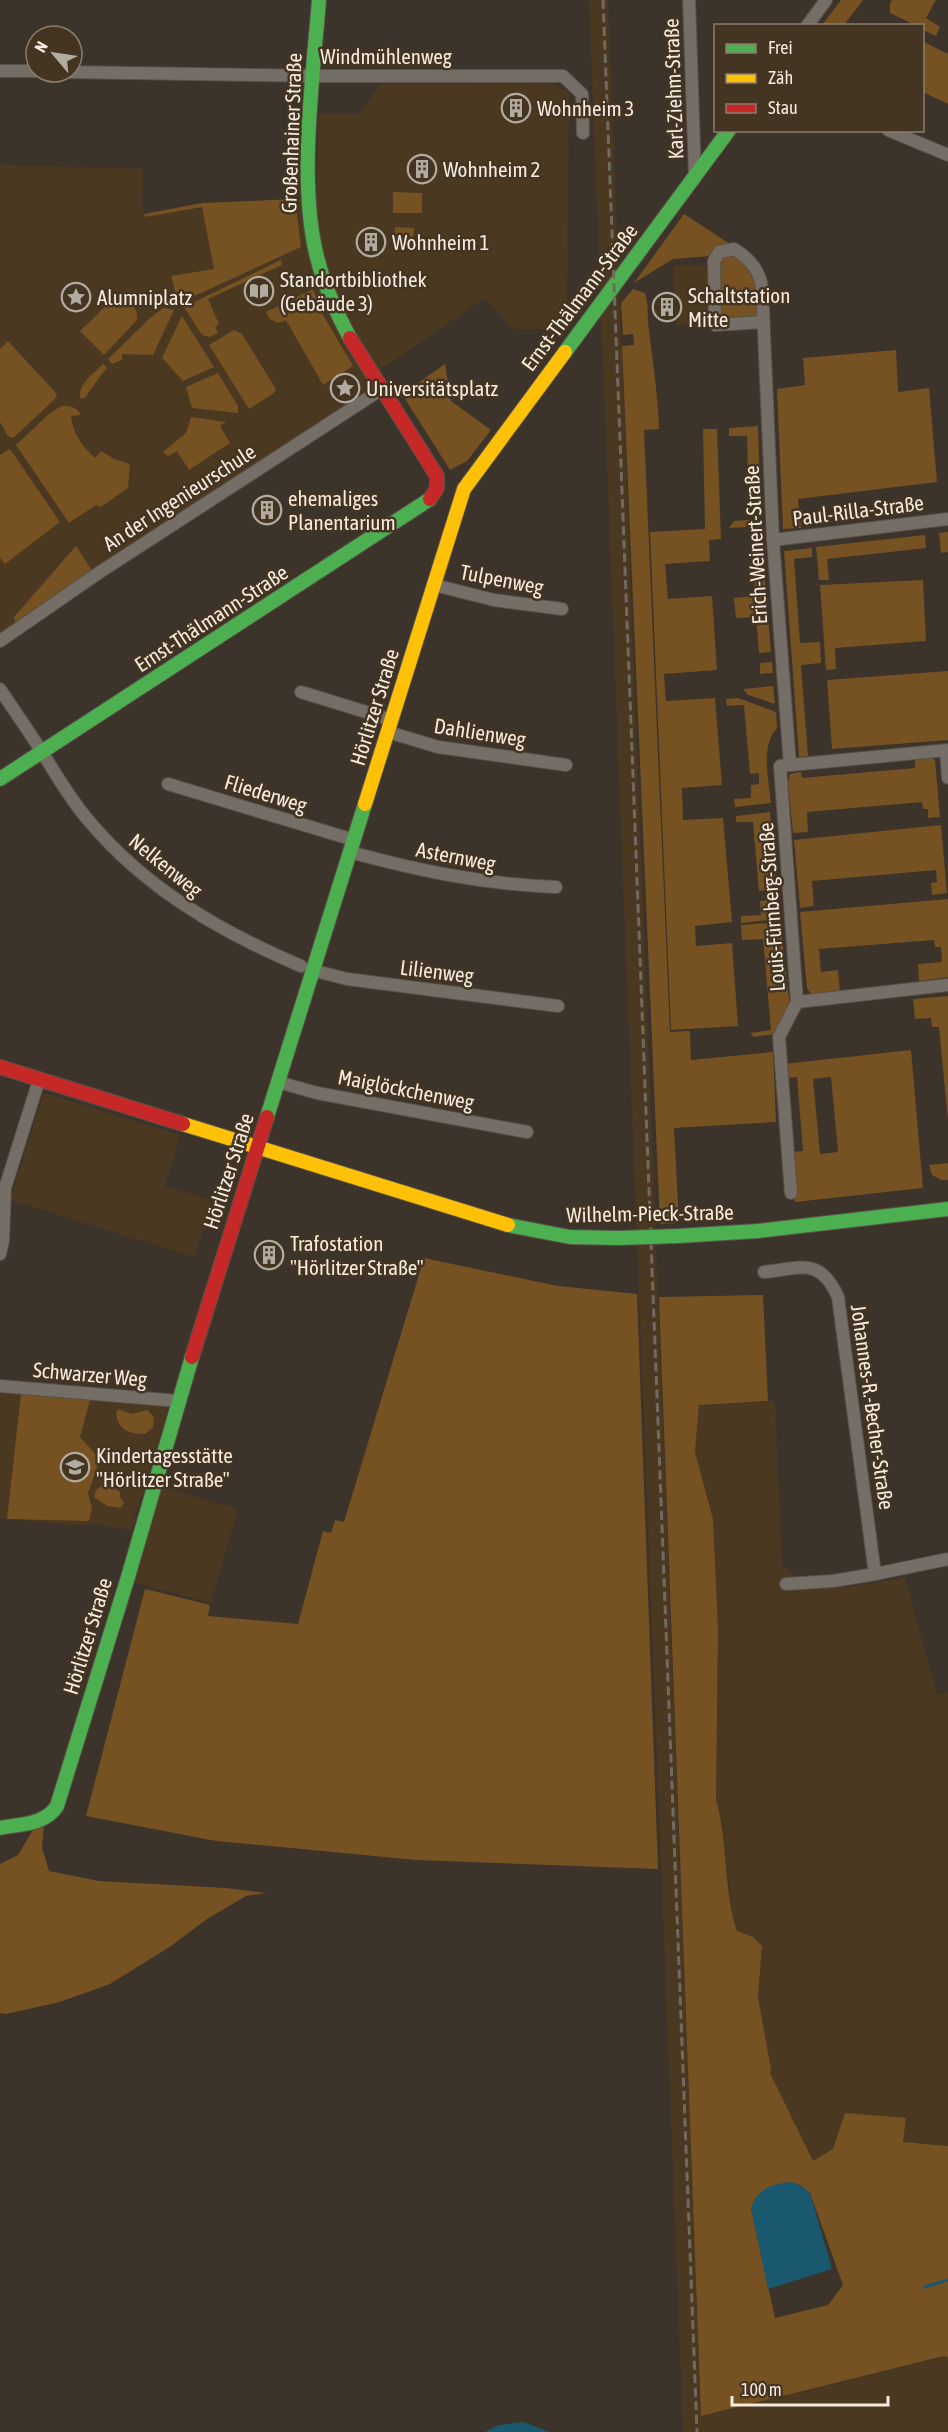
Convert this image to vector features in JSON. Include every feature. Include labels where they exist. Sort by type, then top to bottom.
[{"type":"main road","name":"Großenhainer Straße","points":[[319,0],[307,164],[308,216],[312,244],[331,302],[355,347],[433,469],[437,476],[438,486]]},
{"type":"main road","name":"Ernst-Thälmann-Straße","points":[[464,489],[728,132]]},
{"type":"main road","name":"Ernst-Thälmann-Straße","points":[[0,779],[432,499],[438,486]]},
{"type":"main road","name":"Hörlitzer Straße","points":[[0,1828],[41,1820],[51,1815],[57,1806],[130,1568],[178,1401],[278,1082],[306,968],[352,846],[464,489]]},
{"type":"main road","name":"Wilhelm-Pieck-Straße","points":[[0,1067],[513,1227],[570,1237],[618,1238],[758,1232],[948,1209]]},
{"type":"street","name":"Karl-Ziehm-Straße","points":[[689,0],[695,176]]},
{"type":"street","points":[[808,24],[826,0]]},
{"type":"street","points":[[0,70],[24,71]]},
{"type":"street","name":"Windmühlenweg","points":[[84,72],[313,76],[563,76],[582,94],[583,133]]},
{"type":"street","points":[[893,132],[948,155]]},
{"type":"street","name":"Erich-Weinert-Straße","points":[[764,322],[715,325],[714,261],[719,252],[734,249],[755,267],[762,287],[764,322],[773,540],[785,765]]},
{"type":"street","name":"An der Ingenieurschule","points":[[0,641],[114,562],[382,389]]},
{"type":"street","name":"Paul-Rilla-Straße","points":[[773,540],[948,519]]},
{"type":"street","name":"Tulpenweg","points":[[434,585],[494,600],[562,609]]},
{"type":"street","points":[[0,689],[42,751]]},
{"type":"street","name":"Dahlienweg","points":[[301,692],[438,747],[566,765]]},
{"type":"street","name":"Nelkenweg","points":[[42,751],[87,820],[109,843],[172,898],[200,917],[250,944],[306,968]]},
{"type":"street","points":[[785,765],[947,751],[948,778]]},
{"type":"street","name":"Louis-Fürnberg-Straße","points":[[785,765],[798,1002],[948,985]]},
{"type":"street","name":"Fliederweg","points":[[168,784],[352,846]]},
{"type":"street","name":"Asternweg","points":[[352,846],[421,871],[507,885],[556,887]]},
{"type":"street","name":"Lilienweg","points":[[306,968],[347,979],[558,1006]]},
{"type":"street","points":[[791,1193],[779,1037],[798,1002]]},
{"type":"street","points":[[0,1254],[3,1240],[5,1188],[39,1080]]},
{"type":"street","name":"Maiglöckchenweg","points":[[278,1082],[317,1093],[527,1132]]},
{"type":"street","name":"Johannes-R.-Becher-Straße","points":[[764,1272],[815,1269],[831,1281],[838,1297],[875,1574]]},
{"type":"street","name":"Schwarzer Weg","points":[[0,1386],[178,1401]]},
{"type":"street","points":[[786,1584],[833,1581],[948,1558]]},
{"type":"shaded area","points":[[589,0],[608,0],[701,2416],[945,2356],[948,2358],[948,2432],[683,2432]]},
{"type":"shaded area","points":[[841,0],[863,0],[845,24],[823,24]]},
{"type":"shaded area","points":[[892,0],[936,0],[926,18],[940,27],[936,36],[924,30],[924,24],[913,24],[890,13]]},
{"type":"shaded area","points":[[924,42],[948,54],[948,104],[924,92]]},
{"type":"shaded area","points":[[550,83],[569,92],[567,330],[513,329],[485,298],[380,370],[387,382],[0,633],[0,165],[143,169],[142,206],[144,214],[202,203],[316,199],[319,114],[360,114],[380,84]]},
{"type":"shaded area","points":[[393,192],[422,193],[422,213],[393,213]]},
{"type":"shaded area","points":[[295,199],[301,247],[201,293],[187,298],[176,295],[171,276],[214,269],[202,207],[145,217],[144,214],[202,203]]},
{"type":"shaded area","points":[[684,214],[730,244],[711,256],[673,259],[634,283]]},
{"type":"shaded area","points":[[395,227],[414,228],[413,243],[394,242]]},
{"type":"shaded area","points":[[731,254],[748,266],[752,273],[757,289],[758,318],[719,320],[718,257]]},
{"type":"shaded area","points":[[281,260],[282,265],[208,299],[219,324],[215,327],[218,333],[210,337],[202,335],[184,307]]},
{"type":"shaded area","points":[[711,265],[712,323],[675,325],[673,266]]},
{"type":"shaded area","points":[[313,289],[323,315],[353,366],[323,385],[286,320],[278,323],[270,319],[266,312]]},
{"type":"shaded area","points":[[633,289],[645,293],[646,298],[659,429],[644,430],[670,1032],[690,1031],[691,1060],[773,1052],[776,1122],[674,1128],[679,1223],[660,1224],[622,346],[634,345],[633,334],[623,335],[621,303]]},
{"type":"shaded area","points":[[122,296],[133,306],[137,320],[104,355],[80,331],[115,297]]},
{"type":"shaded area","points":[[163,308],[174,310],[153,355],[122,354],[122,360],[112,364],[108,359]]},
{"type":"shaded area","points":[[182,316],[214,367],[183,381],[162,358]]},
{"type":"shaded area","points":[[234,330],[242,334],[276,389],[274,393],[249,409],[209,345]]},
{"type":"shaded area","points":[[8,341],[57,394],[55,399],[13,438],[8,436],[0,422],[0,349]]},
{"type":"shaded area","points":[[896,350],[898,392],[929,388],[937,482],[798,499],[801,528],[783,529],[777,389],[805,385],[803,358]]},
{"type":"shaded area","points":[[103,364],[107,368],[84,399],[80,398],[84,383]]},
{"type":"shaded area","points":[[445,364],[451,401],[491,430],[467,461],[450,470],[402,394]]},
{"type":"shaded area","points":[[218,373],[238,406],[238,413],[192,408],[186,387]]},
{"type":"shaded area","points":[[61,406],[72,407],[81,415],[71,416],[74,428],[82,444],[95,458],[101,451],[114,459],[130,464],[128,488],[101,507],[96,505],[69,523],[16,445],[49,414]]},
{"type":"shaded area","points":[[191,417],[226,422],[220,426],[230,443],[189,470],[177,451],[168,456],[163,452],[186,433]]},
{"type":"shaded area","points":[[758,426],[761,511],[749,512],[747,436],[729,436],[729,428]]},
{"type":"shaded area","points":[[703,429],[717,429],[721,539],[709,540],[710,561],[665,564],[668,599],[712,596],[717,670],[664,674],[666,701],[715,698],[722,785],[682,788],[683,820],[723,818],[732,922],[695,926],[696,946],[732,943],[738,1026],[671,1030],[650,532],[705,529]]},
{"type":"shaded area","points":[[10,449],[60,522],[5,564],[0,558],[0,455]]},
{"type":"shaded area","points":[[761,519],[761,526],[729,528],[734,521]]},
{"type":"shaded area","points":[[948,532],[948,552],[941,553],[939,533]]},
{"type":"shaded area","points":[[925,535],[926,548],[827,559],[829,580],[819,580],[816,547]]},
{"type":"shaded area","points":[[762,537],[764,561],[753,562],[751,538]]},
{"type":"shaded area","points":[[76,546],[92,571],[15,622],[14,617]]},
{"type":"shaded area","points":[[812,548],[812,557],[794,559],[800,643],[820,642],[821,663],[801,665],[808,756],[799,757],[784,551]]},
{"type":"shaded area","points":[[754,572],[764,572],[771,652],[759,653],[756,617],[736,618],[734,598],[755,596]]},
{"type":"shaded area","points":[[923,580],[926,641],[835,648],[836,669],[826,670],[820,585]]},
{"type":"shaded area","points":[[772,662],[773,673],[760,674],[760,663]]},
{"type":"shaded area","points":[[948,671],[948,740],[832,749],[827,680]]},
{"type":"shaded area","points":[[773,686],[775,704],[748,695],[743,689]]},
{"type":"shaded area","points":[[738,698],[776,712],[777,728],[772,735],[767,754],[771,803],[735,807],[734,799],[751,798],[751,785],[759,784],[759,773],[750,774],[744,705],[727,706],[726,699]]},
{"type":"shaded area","points":[[932,758],[935,760],[940,817],[928,818],[928,809],[923,809],[922,802],[807,812],[808,832],[793,833],[788,782],[790,774],[801,772],[802,778],[915,768],[915,759]]},
{"type":"shaded area","points":[[770,812],[779,919],[741,923],[741,916],[761,915],[760,901],[770,900],[769,890],[759,891],[753,822],[736,822],[736,816]]},
{"type":"shaded area","points":[[941,825],[947,893],[932,895],[931,883],[937,882],[936,870],[812,881],[814,906],[800,908],[794,840]]},
{"type":"shaded area","points":[[948,899],[948,977],[919,981],[918,964],[942,962],[941,947],[935,947],[934,940],[819,949],[821,972],[838,970],[840,992],[811,994],[807,988],[800,912]]},
{"type":"shaded area","points":[[780,922],[790,1007],[775,1034],[754,1037],[750,1033],[771,1030],[763,939],[742,940],[741,925]]},
{"type":"shaded area","points":[[948,996],[948,1120],[939,1027],[932,1027],[931,1018],[915,1019],[913,999]]},
{"type":"shaded area","points":[[911,1050],[923,1188],[795,1202],[791,1152],[803,1151],[797,1077],[785,1078],[784,1064]],"holes":[[[831,1077],[838,1152],[820,1154],[813,1079]]]},
{"type":"shaded area","points":[[44,1093],[180,1135],[165,1186],[212,1200],[195,1257],[10,1200]]},
{"type":"shaded area","points":[[948,1163],[948,1180],[941,1180],[932,1175],[929,1165]]},
{"type":"shaded area","points":[[424,1258],[558,1286],[637,1294],[658,1869],[416,1860],[216,1841],[86,1816],[145,1589],[210,1605],[208,1616],[298,1624],[323,1531],[331,1533],[335,1520],[344,1522]]},
{"type":"shaded area","points":[[763,1295],[768,1401],[699,1405],[695,1452],[713,1519],[718,1628],[716,1800],[723,1833],[730,1899],[737,1931],[753,1937],[762,1946],[758,1997],[770,2073],[813,2161],[833,2149],[845,2113],[906,2118],[903,2142],[948,2146],[948,2358],[944,2356],[701,2416],[659,1297]],"holes":[[[790,2182],[800,2185],[810,2193],[843,2285],[828,2305],[775,2318],[751,2208]]]},
{"type":"shaded area","name":"Kindertagesstätte \"Hörlitzer Straße\"","points":[[0,1391],[165,1403],[168,1407],[166,1416],[131,1530],[97,1524],[71,1525],[0,1518]]},
{"type":"shaded area","points":[[21,1394],[90,1400],[80,1437],[100,1459],[88,1493],[92,1509],[89,1521],[7,1519]]},
{"type":"shaded area","points":[[775,1401],[782,1564],[795,1575],[800,1589],[839,1588],[905,1578],[937,1694],[948,1693],[948,2146],[903,2142],[906,2118],[833,2149],[813,2162],[769,2072],[771,2069],[758,1997],[762,1946],[753,1937],[737,1931],[732,1916],[723,1825],[716,1800],[718,1628],[713,1519],[695,1452],[699,1405]]},
{"type":"shaded area","points":[[118,1409],[131,1414],[147,1410],[154,1417],[153,1427],[145,1434],[125,1430],[117,1419]]},
{"type":"shaded area","points":[[106,1483],[120,1492],[120,1498],[124,1502],[121,1508],[107,1506],[94,1497],[96,1490]]},
{"type":"shaded area","points":[[162,1487],[238,1509],[211,1603],[134,1582]]},
{"type":"shaded area","points":[[44,1826],[42,1848],[49,1871],[99,1881],[226,1888],[267,1893],[246,1896],[207,1919],[171,1946],[110,1984],[60,2002],[6,2014],[0,2013],[0,1864],[18,1855],[34,1828]]},
{"type":"water","points":[[790,2182],[800,2185],[810,2193],[832,2269],[768,2289],[751,2208],[761,2192],[777,2184]]},
{"type":"water","points":[[524,2422],[549,2432],[485,2432],[499,2425]]},
{"type":"waterway","points":[[925,2287],[948,2280]]},
{"type":"railway","points":[[603,0],[697,2432]]},
{"type":"traffic: fast","points":[[319,0],[309,130],[308,196],[311,228],[320,268],[331,299],[350,338]]},
{"type":"traffic: fast","points":[[565,352],[728,132]]},
{"type":"traffic: fast","points":[[0,779],[430,499]]},
{"type":"traffic: fast","points":[[267,1117],[365,804]]},
{"type":"traffic: fast","points":[[678,1236],[758,1231],[948,1209]]},
{"type":"traffic: fast","points":[[508,1225],[570,1237],[618,1238]]},
{"type":"traffic: fast","points":[[618,1238],[678,1236]]},
{"type":"traffic: fast","points":[[0,1828],[39,1820],[46,1817],[57,1806],[128,1577],[192,1357]]},
{"type":"traffic: slow","points":[[365,804],[464,489],[565,352]]},
{"type":"traffic: slow","points":[[183,1124],[508,1225]]},
{"type":"traffic: jam","points":[[350,338],[437,476],[437,488],[430,499]]},
{"type":"traffic: jam","points":[[0,1067],[183,1124]]},
{"type":"traffic: jam","points":[[192,1357],[267,1117]]},
{"type":"place","name":"Wohnheim 3","points":[[516,108]]},
{"type":"place","name":"Wohnheim 2","points":[[422,169]]},
{"type":"place","name":"Wohnheim 1","points":[[371,242]]},
{"type":"place","name":"Standortbibliothek (Gebäude 3)","points":[[259,291]]},
{"type":"place","name":"Alumniplatz","points":[[76,297]]},
{"type":"place","name":"Schaltstation Mitte","points":[[667,307]]},
{"type":"place","name":"Universitätsplatz","points":[[345,388]]},
{"type":"place","name":"ehemaliges Planentarium","points":[[267,510]]},
{"type":"place","name":"Trafostation \"Hörlitzer Straße\"","points":[[269,1255]]},
{"type":"place","name":"Kindertagesstätte \"Hörlitzer Straße\"","points":[[75,1467]]}]
